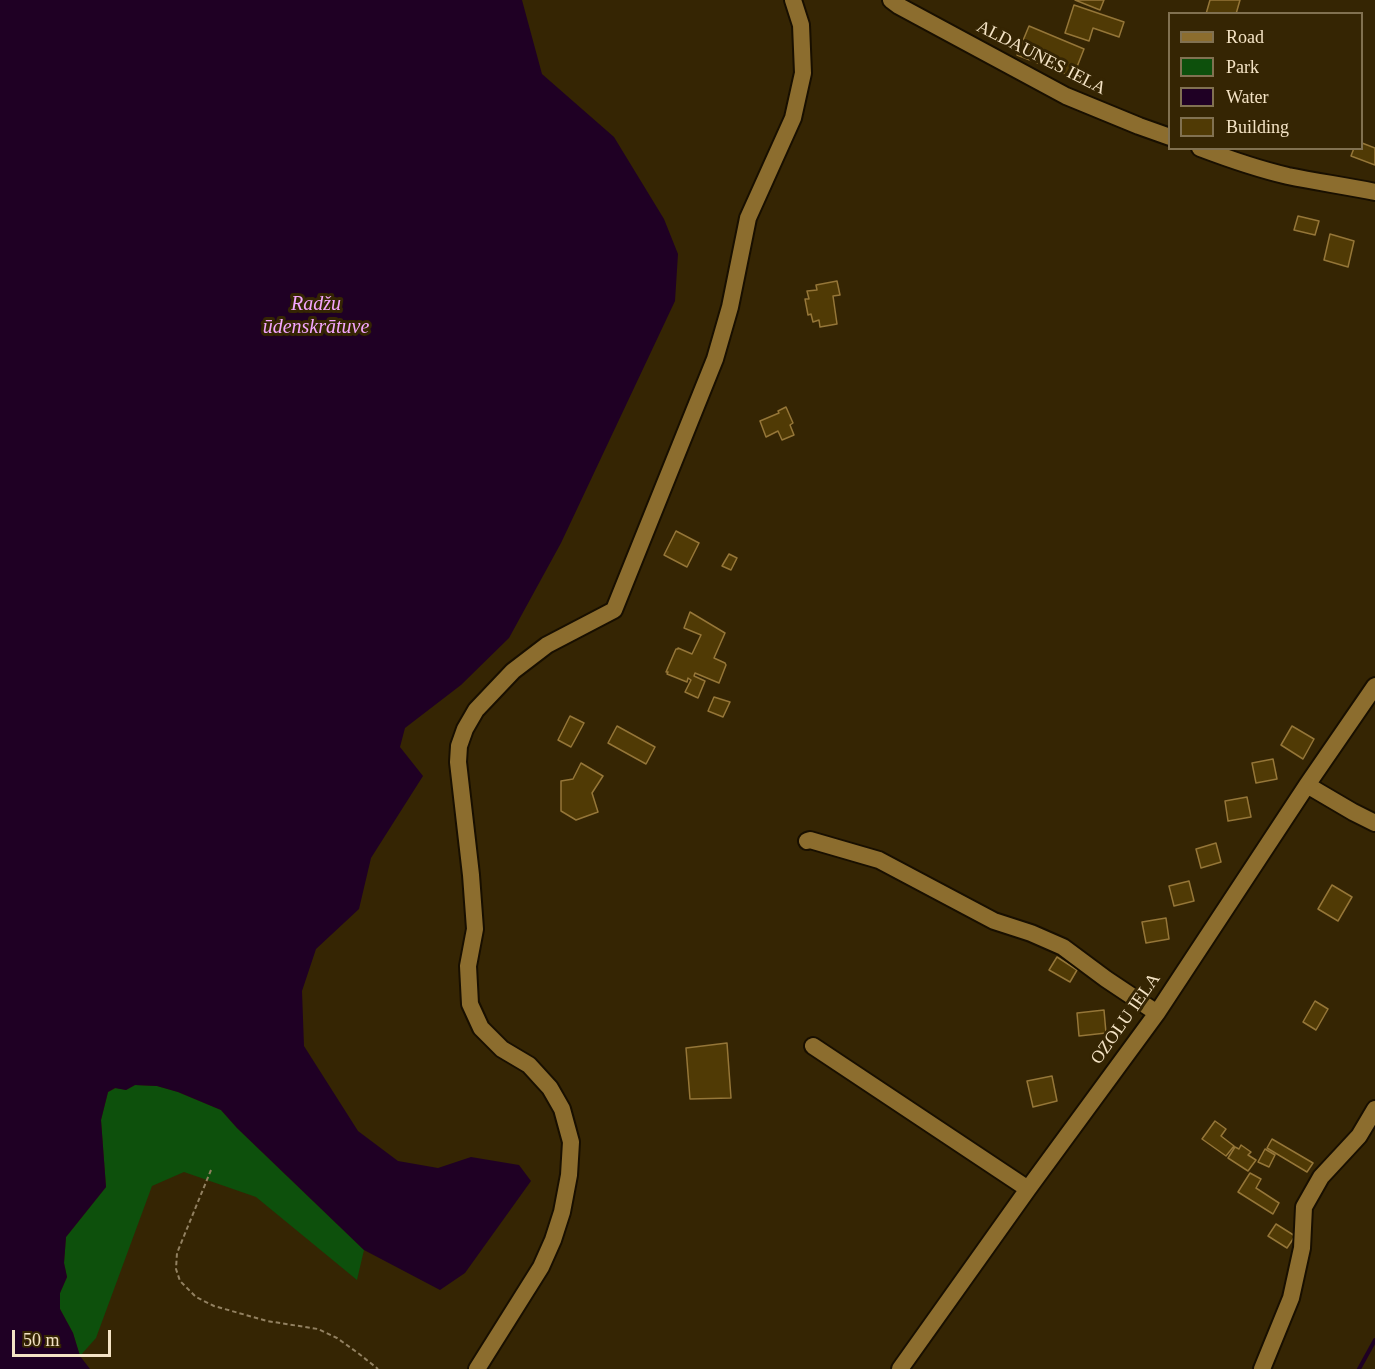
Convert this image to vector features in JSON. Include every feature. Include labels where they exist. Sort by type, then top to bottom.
[{"type":"street","points":[[477,1369],[541,1267],[553,1240],[562,1212],[569,1175],[571,1142],[562,1110],[550,1088],[529,1065],[502,1049],[481,1028],[470,1004],[468,966],[475,929],[458,762],[459,746],[465,729],[476,710],[513,671],[548,645],[614,610],[715,359],[730,307],[748,218],[793,118],[803,73],[801,25],[793,0]]},
{"type":"street","name":"ALDAUNES IELA","points":[[895,3],[1066,96],[1168,136]]},
{"type":"street","points":[[1205,150],[1236,162],[1289,176],[1375,192]]},
{"type":"street","name":"OZOLU IELA","points":[[900,1369],[1157,1013],[1307,784],[1375,686]]},
{"type":"street","points":[[1307,784],[1375,823]]},
{"type":"street","points":[[807,841],[879,860],[994,921],[1031,933],[1063,947],[1106,980],[1157,1013]]},
{"type":"street","points":[[813,1046],[1028,1189]]},
{"type":"street","points":[[1262,1369],[1291,1298],[1302,1248],[1304,1207],[1321,1177],[1359,1136],[1375,1109]]},
{"type":"path","points":[[211,1170],[177,1253],[176,1269],[180,1281],[196,1297],[214,1306],[267,1321],[318,1329],[337,1338],[378,1369]]},
{"type":"green space","points":[[135,1085],[157,1086],[178,1092],[221,1110],[364,1250],[357,1280],[256,1197],[184,1172],[152,1186],[96,1338],[80,1356],[73,1333],[60,1309],[60,1293],[67,1277],[64,1263],[66,1237],[106,1187],[101,1120],[108,1092],[116,1088],[126,1090]]},
{"type":"water","name":"Radžu ūdenskrātuve","points":[[0,0],[522,0],[542,74],[614,137],[664,219],[678,254],[675,301],[561,543],[509,638],[461,685],[405,728],[400,747],[423,776],[371,858],[359,909],[316,949],[302,991],[304,1046],[358,1131],[398,1161],[438,1168],[471,1157],[519,1165],[531,1181],[465,1273],[440,1290],[364,1250],[221,1110],[157,1086],[135,1085],[126,1090],[115,1088],[108,1092],[101,1120],[106,1187],[66,1237],[64,1263],[67,1277],[60,1293],[60,1309],[73,1333],[80,1356],[90,1369],[0,1369]]},
{"type":"building","points":[[1075,0],[1104,0],[1100,10]]},
{"type":"building","points":[[1210,0],[1240,0],[1237,12],[1207,12]]},
{"type":"building","points":[[1074,5],[1124,22],[1119,37],[1093,28],[1089,41],[1065,33]]},
{"type":"building","points":[[1029,26],[1084,49],[1073,77],[1017,55]]},
{"type":"building","points":[[1363,143],[1375,148],[1375,165],[1351,156],[1353,150],[1363,150]]},
{"type":"building","points":[[1298,216],[1319,221],[1315,235],[1294,230]]},
{"type":"building","points":[[1330,234],[1354,241],[1348,267],[1324,260]]},
{"type":"building","points":[[837,281],[840,295],[833,296],[837,324],[820,327],[819,320],[813,322],[811,314],[808,315],[805,299],[809,299],[807,291],[817,290],[816,285]]},
{"type":"building","points":[[786,407],[793,423],[790,425],[794,435],[782,440],[778,431],[766,437],[760,421],[779,413],[778,411]]},
{"type":"building","points":[[676,531],[699,543],[687,567],[664,555]]},
{"type":"building","points":[[729,554],[737,558],[731,570],[722,566]]},
{"type":"building","points":[[690,612],[725,633],[714,658],[726,665],[719,683],[695,673],[694,676],[705,681],[698,698],[685,692],[691,680],[688,678],[687,682],[666,672],[676,649],[692,654],[701,635],[684,628]]},
{"type":"building","points":[[714,697],[730,702],[723,717],[708,711]]},
{"type":"building","points":[[570,716],[584,723],[571,747],[558,740]]},
{"type":"building","points":[[617,726],[655,747],[646,764],[608,743]]},
{"type":"building","points":[[1292,726],[1314,739],[1303,759],[1281,745]]},
{"type":"building","points":[[1273,759],[1277,779],[1256,783],[1252,763]]},
{"type":"building","points":[[581,763],[603,776],[592,793],[598,812],[576,820],[561,811],[561,781],[573,779]]},
{"type":"building","points":[[1247,797],[1251,817],[1228,821],[1225,801]]},
{"type":"building","points":[[1216,843],[1221,862],[1201,868],[1196,849]]},
{"type":"building","points":[[1189,881],[1194,901],[1174,906],[1169,886]]},
{"type":"building","points":[[1332,885],[1352,897],[1338,921],[1318,909]]},
{"type":"building","points":[[1166,918],[1169,939],[1146,943],[1142,922]]},
{"type":"building","points":[[1057,957],[1077,970],[1070,982],[1049,970]]},
{"type":"building","points":[[1315,1001],[1328,1009],[1316,1030],[1303,1022]]},
{"type":"building","points":[[1104,1010],[1106,1033],[1079,1036],[1077,1013]]},
{"type":"building","points":[[727,1043],[731,1098],[690,1099],[686,1048]]},
{"type":"building","points":[[1052,1076],[1057,1101],[1033,1107],[1027,1081]]},
{"type":"building","points":[[1215,1121],[1226,1129],[1221,1136],[1234,1146],[1226,1156],[1202,1139]]},
{"type":"building","points":[[1272,1139],[1313,1163],[1307,1172],[1267,1148]]},
{"type":"building","points":[[1241,1145],[1251,1152],[1248,1155],[1256,1160],[1248,1171],[1228,1158],[1235,1147],[1239,1149]]},
{"type":"building","points":[[1265,1149],[1275,1155],[1269,1167],[1258,1162]]},
{"type":"building","points":[[1250,1173],[1261,1179],[1256,1188],[1279,1203],[1273,1214],[1238,1192]]},
{"type":"building","points":[[1276,1224],[1295,1236],[1287,1248],[1268,1236]]},
{"type":"waterway","points":[[1359,1369],[1375,1340]]}]
